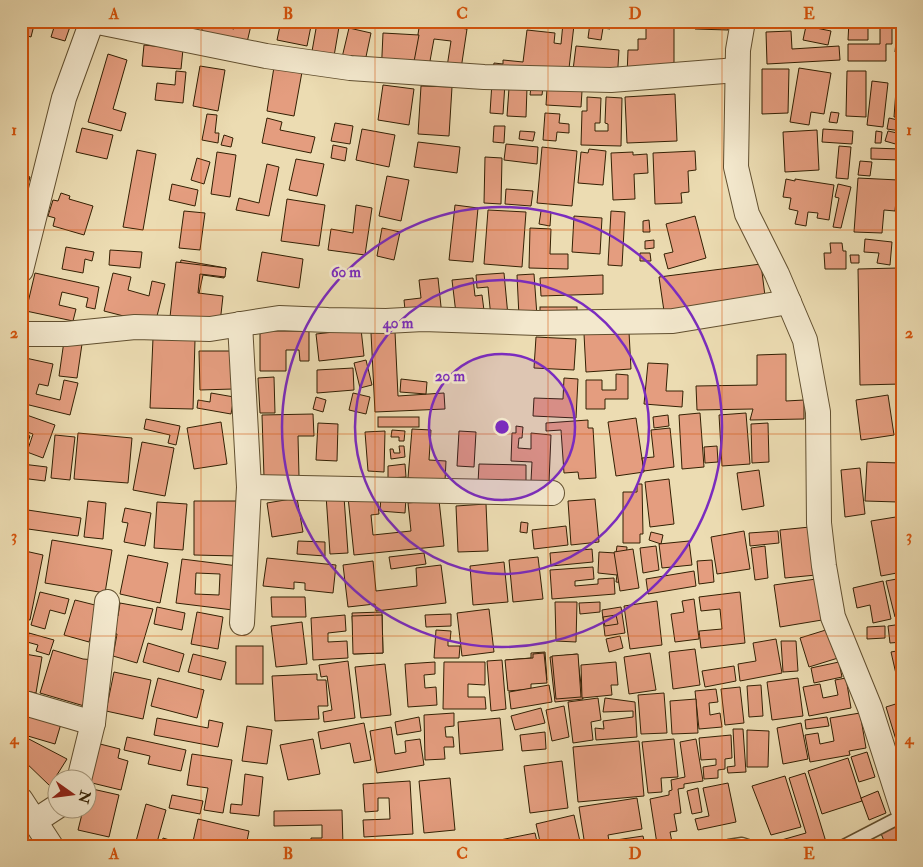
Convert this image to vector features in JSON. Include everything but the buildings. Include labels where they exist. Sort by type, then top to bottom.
[{"type":"street","points":[[21,270],[64,98],[92,21],[266,56],[360,68],[484,77],[611,80],[737,70]]},
{"type":"street","points":[[742,21],[737,70],[736,167],[747,214],[777,274],[805,340],[818,412],[819,523],[833,617],[870,708],[902,808]]},
{"type":"street","points":[[21,334],[66,334],[135,327],[210,329],[279,318],[386,321],[423,319],[537,323],[673,321],[789,302]]},
{"type":"street","points":[[240,324],[249,487],[242,623]]},
{"type":"street","points":[[249,487],[552,493]]},
{"type":"street","points":[[82,770],[94,722],[107,602]]},
{"type":"street","points":[[21,702],[94,722]]},
{"type":"street","points":[[21,800],[51,846]]},
{"type":"street","points":[[35,821],[48,813]]},
{"type":"lane","points":[[844,846],[902,816]]},
{"type":"lane","points":[[729,846],[742,844],[748,846]]}]
